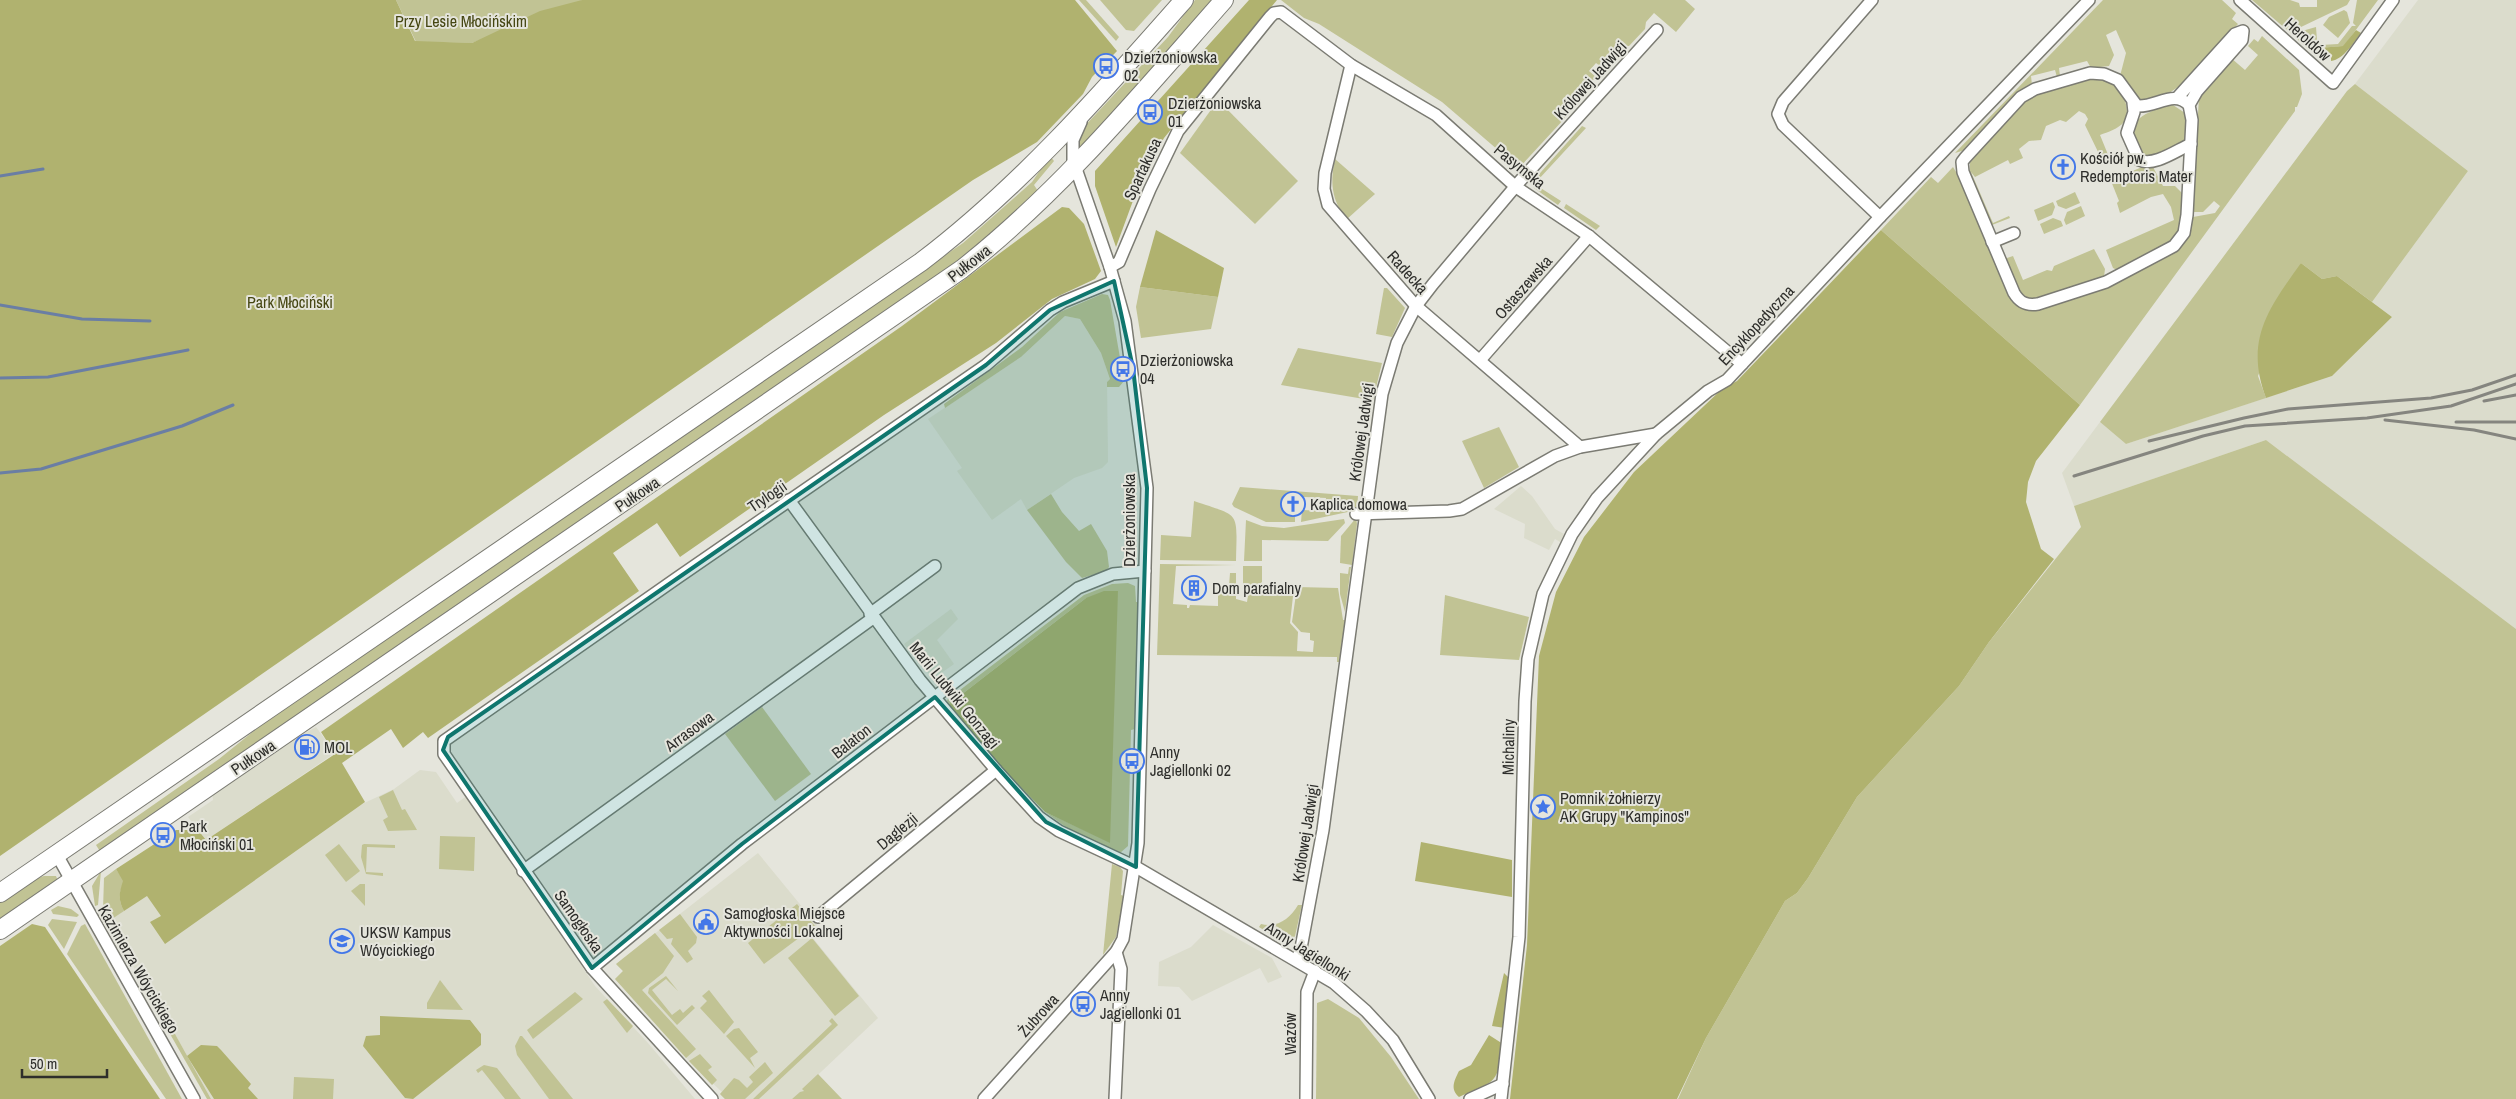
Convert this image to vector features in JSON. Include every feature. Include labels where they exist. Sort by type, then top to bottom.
[{"type":"highway","name":"Pułkowa","points":[[0,893],[915,266],[952,238],[1008,187],[1093,100],[1184,0]]},
{"type":"highway","name":"Pułkowa","points":[[0,930],[934,290],[1016,225],[1075,168],[1224,0]]},
{"type":"street","points":[[1872,0],[1783,102],[1778,114],[1783,124],[1880,217]]},
{"type":"street","name":"Encyklopedyczna","points":[[1656,434],[1708,390],[1727,380],[1880,217],[2090,0]]},
{"type":"street","name":"Heroldów","points":[[2240,0],[2333,83],[2393,0]]},
{"type":"street","name":"Pasymska","points":[[1270,17],[1277,12],[1287,14],[1352,65],[1436,115],[1516,187],[1589,236],[1742,364]]},
{"type":"street","name":"Spartakusa","points":[[1110,268],[1119,262],[1150,189],[1178,132],[1270,17]]},
{"type":"street","name":"Królowej Jadwigi","points":[[1296,960],[1302,948],[1324,830],[1384,385],[1397,343],[1416,306],[1516,187],[1658,30]]},
{"type":"street","points":[[2133,103],[2143,107],[2177,98],[2194,88],[2242,40],[2243,32],[2235,34],[2194,88],[2189,105],[2192,120],[2191,144],[2187,215],[2184,233],[2174,246],[2125,274],[2100,285],[2028,305],[2020,301],[2014,293],[1992,242],[1963,172],[1962,162],[2021,97],[2035,89],[2090,74],[2104,74],[2118,80],[2133,103],[2134,112],[2127,133],[2139,160],[2144,162],[2157,160],[2191,144]]},
{"type":"street","name":"Radecka","points":[[1352,65],[1325,172],[1328,205],[1416,306],[1481,359],[1580,447]]},
{"type":"street","points":[[2177,98],[2189,105]]},
{"type":"street","name":"Dzierżoniowska","points":[[1093,100],[1073,140],[1072,154],[1075,168],[1114,281],[1126,330],[1146,468],[1146,572],[1141,771],[1136,867],[1123,939],[1116,952]]},
{"type":"street","points":[[1945,150],[1962,162]]},
{"type":"street","points":[[1992,242],[2014,233]]},
{"type":"street","name":"Ostaszewska","points":[[1481,359],[1589,236]]},
{"type":"street","name":"Trylogii","points":[[443,745],[448,738],[986,365],[1050,310],[1114,281]]},
{"type":"street","points":[[1366,513],[1449,511],[1462,508],[1531,468],[1580,447],[1656,434]]},
{"type":"street","name":"Michaliny","points":[[1500,1099],[1517,972],[1523,820],[1525,700],[1528,659],[1536,619],[1543,594],[1572,534],[1597,498],[1656,434]]},
{"type":"street","name":"Marii Ludwiki Gonzagi","points":[[790,500],[872,616],[935,697],[996,770],[1046,822],[1136,867]]},
{"type":"street","name":"Arrasowa","points":[[523,871],[872,616],[935,566]]},
{"type":"street","name":"Balaton","points":[[592,968],[742,844],[1078,588],[1113,574],[1146,572]]},
{"type":"street","name":"Samogłoska","points":[[443,745],[444,754],[523,871],[592,968],[712,1099]]},
{"type":"street","name":"Daglezji","points":[[818,917],[996,770]]},
{"type":"street","name":"Kazimierza Wóycickiego","points":[[56,855],[194,1099]]},
{"type":"street","name":"Anny Jagiellonki","points":[[1136,867],[1334,983],[1366,1011],[1392,1040],[1429,1099]]},
{"type":"street","points":[[1115,1099],[1121,969],[1116,952]]},
{"type":"street","name":"Żubrowa","points":[[984,1099],[1116,952]]},
{"type":"street","name":"Wazów","points":[[1306,1099],[1306,1001],[1308,986],[1315,971]]},
{"type":"street","points":[[1470,1099],[1503,1084]]},
{"type":"highlighted area","points":[[1114,281],[1133,368],[1147,488],[1136,867],[1046,822],[935,697],[742,844],[592,968],[443,750],[448,737],[986,365],[1050,310]]},
{"type":"shaded area","points":[[2418,0],[2516,0],[2516,629],[2266,440],[2074,506],[2062,473],[2100,422],[2126,444],[2332,376],[2392,317],[2372,302],[2468,171],[2355,84]]},
{"type":"shaded area","points":[[1065,316],[1080,319],[1101,353],[1110,379],[1107,382],[1108,462],[1102,468],[1074,478],[1027,510],[1021,499],[992,520],[957,471],[962,468],[928,419],[1021,357]]},
{"type":"shaded area","points":[[1521,486],[1532,496],[1555,529],[1564,534],[1560,542],[1555,539],[1549,550],[1524,538],[1525,524],[1494,509]]},
{"type":"shaded area","points":[[951,609],[958,619],[937,640],[954,664],[937,676],[929,674],[904,644]]},
{"type":"shaded area","points":[[316,727],[335,753],[206,840],[188,817],[213,800],[212,790],[271,752]]},
{"type":"shaded area","name":"UKSW Kampus Wóycickiego","points":[[420,770],[436,772],[457,803],[468,795],[595,986],[648,1043],[695,1099],[211,1099],[164,1014],[157,1011],[109,921],[309,786],[339,820],[358,806],[394,789]]},
{"type":"shaded area","points":[[758,853],[817,925],[808,932],[878,1018],[803,1089],[804,1091],[792,1099],[725,1099],[720,1094],[722,1092],[689,1061],[615,979],[623,971],[616,964]]},
{"type":"shaded area","points":[[1213,925],[1272,958],[1282,977],[1268,983],[1260,968],[1192,1001],[1179,987],[1158,986],[1159,962],[1191,947]]},
{"type":"green space","name":"Park Młociński","points":[[0,0],[396,0],[415,41],[472,43],[540,11],[582,0],[1075,0],[1117,51],[1092,77],[1083,94],[1037,142],[973,180],[0,856]]},
{"type":"green space","name":"Przy Lesie Młocińskim","points":[[396,0],[583,0],[472,43],[416,42]]},
{"type":"green space","points":[[1079,0],[1086,0],[1119,37],[1116,41]]},
{"type":"green space","points":[[1100,0],[1162,0],[1134,31],[1126,30]]},
{"type":"green space","points":[[1195,0],[1215,0],[1081,149],[1078,149],[1076,144],[1081,130],[1168,37]]},
{"type":"green space","points":[[1249,0],[1277,0],[1164,138],[1141,179],[1116,247],[1095,186],[1095,171]]},
{"type":"green space","points":[[1281,0],[1685,0],[1695,9],[1676,32],[1654,13],[1646,22],[1645,29],[1629,46],[1624,47],[1604,69],[1596,63],[1589,71],[1596,77],[1565,111],[1565,118],[1519,168],[1442,102],[1319,24],[1304,18]]},
{"type":"green space","points":[[2103,0],[2222,0],[2236,13],[2232,19],[2238,24],[2194,74],[2166,95],[2152,100],[2137,97],[2120,76],[2126,53],[2116,30],[2106,35],[2114,55],[2109,66],[2091,68],[2087,61],[2059,68],[2060,76],[2057,77],[2055,70],[2031,76],[2032,85],[1965,150],[1955,153]]},
{"type":"green space","points":[[2252,0],[2290,0],[2299,3],[2300,7],[2317,7],[2317,0],[2350,0],[2347,5],[2301,27],[2294,36]]},
{"type":"green space","points":[[2357,0],[2378,0],[2344,46],[2318,48],[2302,31],[2316,27],[2317,40],[2321,45],[2338,44],[2352,26],[2356,26],[2353,23]]},
{"type":"green space","points":[[2344,10],[2347,12],[2350,23],[2338,38],[2323,25],[2329,17]]},
{"type":"green space","points":[[2356,30],[2361,33],[2351,46],[2336,60],[2331,61],[2331,57],[2314,54],[2296,38],[2302,31],[2318,48],[2343,46]]},
{"type":"green space","points":[[2262,36],[2299,70],[2302,94],[2297,107],[2295,107],[2295,111],[2080,405],[1881,230],[1931,177],[1938,183],[1953,167],[1961,180],[2018,306],[2035,310],[2115,284],[2171,253],[2193,217],[2215,213],[2220,206],[2214,201],[2203,212],[2194,212],[2192,210],[2199,98],[2231,58],[2245,70],[2258,55],[2248,46],[2254,39],[2258,42]]},
{"type":"green space","points":[[2094,78],[2108,80],[2114,84],[2122,93],[2126,105],[2127,111],[2124,122],[2100,135],[2111,162],[2109,163],[2106,156],[2101,158],[2085,125],[2088,119],[2085,114],[2079,111],[2066,122],[2060,120],[2046,126],[2041,140],[2029,141],[2019,149],[2023,158],[2010,164],[2008,160],[1975,177],[1971,172],[1993,223],[2009,216],[2010,218],[1992,225],[1970,175],[1970,161],[2023,102],[2040,92]]},
{"type":"green space","points":[[2355,84],[2468,171],[2372,302],[2337,276],[2322,279],[2301,263],[2258,376],[2266,398],[2126,444],[2100,422],[2347,91]]},
{"type":"green space","points":[[1218,100],[1298,181],[1255,224],[1180,153]]},
{"type":"green space","points":[[2173,105],[2185,113],[2187,119],[2185,141],[2150,159],[2144,158],[2135,138],[2134,132],[2137,121],[2142,116],[2156,109]]},
{"type":"green space","points":[[1582,126],[1586,128],[1538,180],[1539,187],[1561,201],[1558,205],[1534,188],[1533,181]]},
{"type":"green space","points":[[1050,156],[1054,161],[1034,185],[1040,194],[955,265],[101,853],[96,845],[219,759],[270,718],[963,243],[1032,182]]},
{"type":"green space","points":[[1335,159],[1375,194],[1347,219],[1338,205],[1333,190]]},
{"type":"green space","points":[[2147,165],[2153,167],[2163,186],[2175,186],[2183,194],[2180,229],[2173,240],[2117,270],[2113,268],[2106,250],[2174,220],[2171,207],[2163,194],[2151,197],[2120,213],[2117,203],[2119,201],[2111,181],[2116,178],[2113,172],[2115,171],[2118,177]]},
{"type":"green space","points":[[2075,192],[2080,203],[2066,209],[2058,206],[2056,201]]},
{"type":"green space","points":[[2053,202],[2055,207],[2052,215],[2038,221],[2034,210]]},
{"type":"green space","points":[[1566,204],[1600,226],[1596,230],[1564,208]]},
{"type":"green space","points":[[2081,206],[2085,216],[2066,225],[2064,220],[2067,212]]},
{"type":"green space","points":[[1062,207],[1069,208],[1084,224],[1101,271],[1095,279],[1052,299],[996,343],[884,415],[680,557],[657,523],[613,553],[639,591],[428,738],[423,732],[403,748],[391,729],[342,763],[365,802],[165,944],[150,922],[161,916],[147,896],[124,911],[120,896],[123,881],[116,869],[176,830],[198,830],[206,840],[335,754],[321,732],[902,326]]},
{"type":"green space","points":[[2053,218],[2061,221],[2063,226],[2044,234],[2040,224]]},
{"type":"green space","points":[[1156,230],[1224,268],[1218,297],[1140,287]]},
{"type":"green space","points":[[1881,230],[2080,405],[2036,461],[2028,482],[2026,502],[2041,549],[2054,559],[1989,642],[1959,686],[1857,797],[1808,878],[1797,893],[1785,901],[1706,1038],[1677,1099],[1510,1099],[1527,945],[1539,656],[1556,592],[1584,537],[1634,472],[1722,389],[1737,381]]},
{"type":"green space","points":[[2094,249],[2105,269],[2104,277],[2034,300],[2022,294],[2018,289],[2004,259],[2013,256],[2023,280],[2047,270],[2052,271],[2054,266]]},
{"type":"green space","points":[[2301,263],[2322,279],[2337,276],[2392,317],[2332,376],[2266,398],[2260,377],[2258,359],[2259,342],[2263,326],[2279,295]]},
{"type":"green space","points":[[1140,287],[1218,297],[1211,329],[1141,338],[1136,307]]},
{"type":"green space","points":[[1384,288],[1387,288],[1405,308],[1392,337],[1376,334]]},
{"type":"green space","points":[[1102,294],[1108,295],[1110,300],[1124,381],[1119,387],[1107,387],[1107,382],[1110,379],[1101,353],[1080,319],[1065,316],[1021,357],[945,408],[944,404],[1022,347],[1060,312]]},
{"type":"green space","points":[[1298,348],[1382,363],[1372,404],[1364,403],[1364,399],[1281,385]]},
{"type":"green space","points":[[1499,427],[1519,467],[1484,488],[1462,441]]},
{"type":"green space","points":[[2266,440],[2516,629],[2516,1099],[1678,1099],[1706,1038],[1785,901],[1797,893],[1808,878],[1857,797],[1959,686],[1989,642],[2081,527],[2074,506]]},
{"type":"green space","points":[[1240,487],[1358,496],[1357,510],[1301,522],[1302,510],[1325,511],[1326,498],[1284,496],[1283,511],[1295,511],[1295,522],[1266,522],[1234,507],[1232,504]]},
{"type":"green space","points":[[1051,494],[1062,512],[1079,531],[1091,524],[1107,551],[1109,567],[1106,571],[1082,578],[1066,562],[1027,510]]},
{"type":"green space","points":[[1194,501],[1221,510],[1233,518],[1236,524],[1236,561],[1160,560],[1161,535],[1191,537]]},
{"type":"green space","points":[[1356,518],[1357,524],[1352,565],[1340,563],[1341,536]]},
{"type":"green space","points":[[1344,519],[1345,523],[1328,541],[1262,540],[1262,561],[1244,561],[1246,520],[1262,526],[1284,528]]},
{"type":"green space","points":[[1160,564],[1236,565],[1176,566],[1173,604],[1187,605],[1187,608],[1190,605],[1218,606],[1218,586],[1229,586],[1230,573],[1236,573],[1236,599],[1247,602],[1248,595],[1243,594],[1243,566],[1262,566],[1262,582],[1258,585],[1259,588],[1264,585],[1294,587],[1290,623],[1298,632],[1297,651],[1313,652],[1314,641],[1310,640],[1310,633],[1301,632],[1292,622],[1297,587],[1338,588],[1343,620],[1345,620],[1339,662],[1337,662],[1337,657],[1157,655]]},
{"type":"green space","points":[[1349,567],[1351,567],[1345,612],[1340,594],[1340,573],[1348,574]]},
{"type":"green space","points":[[1128,583],[1135,586],[1136,602],[1139,602],[1135,729],[1131,730],[1128,846],[1120,853],[1070,830],[1045,812],[1110,842],[1086,598],[948,705],[947,700],[1084,595],[1112,584]]},
{"type":"green space","points":[[1104,591],[1118,591],[1110,843],[1045,812],[1003,769],[948,705],[1086,598]]},
{"type":"green space","points":[[1445,595],[1529,617],[1519,660],[1440,655]]},
{"type":"green space","points":[[762,707],[811,774],[775,801],[725,734]]},
{"type":"green space","points":[[393,790],[402,810],[405,809],[417,830],[388,831],[383,820],[388,817],[379,797]]},
{"type":"green space","points":[[440,836],[475,837],[474,871],[439,869]]},
{"type":"green space","points":[[1421,842],[1512,860],[1512,897],[1415,881]]},
{"type":"green space","points":[[339,844],[360,871],[346,882],[325,855]]},
{"type":"green space","points":[[362,845],[395,845],[395,848],[367,847],[366,872],[383,873],[383,876],[366,874],[361,857]]},
{"type":"green space","points":[[1112,864],[1120,867],[1123,871],[1121,895],[1124,896],[1116,937],[1103,955]]},
{"type":"green space","points":[[116,869],[124,881],[120,896],[124,911],[109,921],[103,910],[104,878]]},
{"type":"green space","points":[[101,871],[98,905],[95,906],[92,886]]},
{"type":"green space","points":[[44,876],[56,876],[58,881],[0,922],[0,902],[32,880]]},
{"type":"green space","points":[[360,884],[365,884],[365,906],[351,891]]},
{"type":"green space","points":[[797,904],[815,926],[764,964],[748,943]]},
{"type":"green space","points":[[1298,905],[1302,905],[1295,936],[1290,943],[1286,944],[1259,927],[1261,924],[1272,925],[1282,921]]},
{"type":"green space","points":[[58,906],[71,909],[79,915],[77,917],[53,914],[51,910]]},
{"type":"green space","points":[[680,914],[697,937],[696,943],[688,951],[693,959],[687,963],[671,944],[673,938],[667,939],[659,930]]},
{"type":"green space","points":[[52,919],[77,922],[64,949],[48,925]]},
{"type":"green space","points":[[32,924],[45,927],[160,1099],[0,1099],[0,946]]},
{"type":"green space","points":[[85,924],[182,1099],[166,1099],[67,954],[81,926]]},
{"type":"green space","points":[[655,933],[674,956],[663,973],[642,990],[696,1049],[686,1058],[615,979],[623,971],[616,964]]},
{"type":"green space","points":[[812,938],[859,996],[835,1016],[788,958]]},
{"type":"green space","points":[[1504,973],[1510,979],[1505,1028],[1492,1026]]},
{"type":"green space","points":[[666,976],[678,991],[666,979],[652,990],[672,1015],[680,1009],[683,1013],[692,1005],[695,1008],[677,1025],[648,993],[649,988]]},
{"type":"green space","points":[[440,980],[463,1010],[427,1009],[427,1003]]},
{"type":"green space","points":[[709,990],[734,1022],[724,1034],[700,1008],[707,1001],[702,996]]},
{"type":"green space","points":[[575,992],[583,999],[533,1039],[527,1030]]},
{"type":"green space","points":[[607,999],[633,1026],[627,1033],[603,1002]]},
{"type":"green space","points":[[1328,999],[1359,1018],[1391,1057],[1419,1099],[1316,1099],[1317,1003]]},
{"type":"green space","points":[[157,1011],[164,1014],[211,1099],[207,1099]]},
{"type":"green space","points":[[380,1016],[470,1020],[481,1034],[481,1045],[413,1099],[405,1098],[363,1046],[366,1036],[380,1035]]},
{"type":"green space","points":[[832,1018],[838,1025],[759,1099],[753,1099],[832,1024],[829,1021]]},
{"type":"green space","points":[[739,1028],[758,1052],[750,1058],[755,1068],[726,1036],[734,1029]]},
{"type":"green space","points":[[1489,1035],[1503,1044],[1496,1075],[1488,1084],[1459,1097],[1454,1091],[1454,1082],[1457,1075],[1459,1071],[1471,1065]]},
{"type":"green space","points":[[520,1036],[522,1036],[573,1099],[549,1099],[517,1055],[515,1046]]},
{"type":"green space","points":[[201,1045],[217,1046],[251,1084],[248,1088],[258,1099],[214,1099],[187,1056]]},
{"type":"green space","points":[[700,1054],[712,1067],[708,1070],[717,1080],[712,1085],[689,1061]]},
{"type":"green space","points":[[765,1062],[773,1073],[745,1099],[725,1099],[720,1094],[734,1078],[747,1088],[753,1082],[749,1077]]},
{"type":"green space","points":[[484,1065],[497,1068],[521,1099],[505,1099],[482,1070],[478,1073],[476,1070]]},
{"type":"green space","points":[[818,1074],[842,1099],[792,1099],[804,1091],[802,1089]]},
{"type":"green space","points":[[294,1077],[334,1079],[333,1099],[293,1099]]},
{"type":"waterway","points":[[0,176],[43,169]]},
{"type":"waterway","points":[[0,305],[82,319],[150,321]]},
{"type":"waterway","points":[[0,378],[48,377],[188,350]]},
{"type":"waterway","points":[[0,473],[41,469],[182,426],[233,405]]},
{"type":"railway","points":[[2149,441],[2288,409],[2431,398],[2472,390],[2516,375]]},
{"type":"railway","points":[[2074,476],[2203,436],[2245,426],[2367,418],[2451,406],[2516,384]]},
{"type":"railway","points":[[2484,401],[2516,395]]},
{"type":"railway","points":[[2385,420],[2474,430],[2516,439]]},
{"type":"railway","points":[[2456,422],[2516,422]]},
{"type":"place","name":"Dzierżoniowska 02","points":[[1106,66]]},
{"type":"place","name":"Dzierżoniowska 01","points":[[1150,112]]},
{"type":"place","name":"Kościół pw. Redemptoris Mater","points":[[2063,167]]},
{"type":"place","name":"Dzierżoniowska 04","points":[[1123,369]]},
{"type":"place","name":"Kaplica domowa","points":[[1293,504]]},
{"type":"place","name":"Dom parafialny","points":[[1194,588]]},
{"type":"place","name":"MOL","points":[[307,747]]},
{"type":"place","name":"Anny Jagiellonki 02","points":[[1132,761]]},
{"type":"place","name":"Pomnik żołnierzy AK Grupy \"Kampinos\"","points":[[1543,807]]},
{"type":"place","name":"Park Młociński 01","points":[[163,835]]},
{"type":"place","name":"Samogłoska Miejsce Aktywności Lokalnej","points":[[706,922]]},
{"type":"place","name":"UKSW Kampus Wóycickiego","points":[[342,941]]},
{"type":"place","name":"Anny Jagiellonki 01","points":[[1083,1004]]}]
